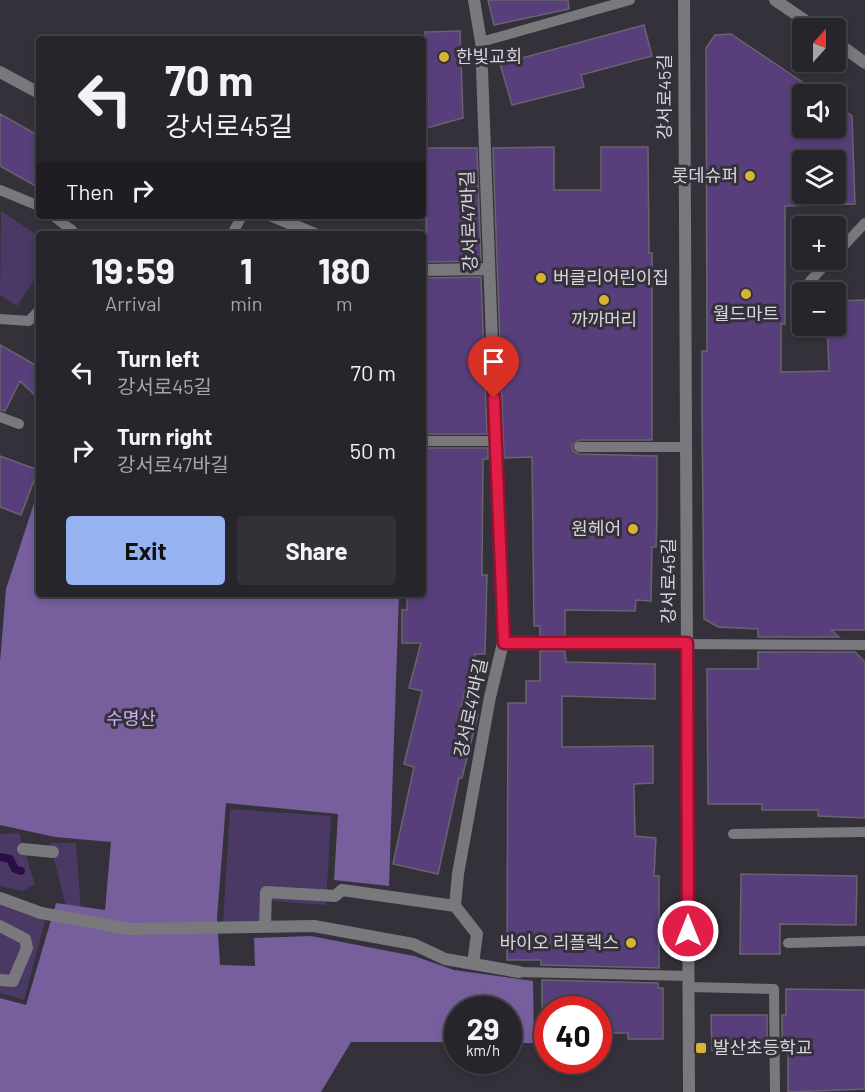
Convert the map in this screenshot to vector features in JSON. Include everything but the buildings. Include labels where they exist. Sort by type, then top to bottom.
[{"type":"street","name":"강서로47바길","points":[[454,906],[490,698],[504,643],[481,42],[474,0]]},
{"type":"street","name":"강서로45길","points":[[684,0],[689,1092]]},
{"type":"street","points":[[775,0],[801,18]]},
{"type":"street","points":[[846,49],[865,63]]},
{"type":"street","points":[[0,72],[36,91]]},
{"type":"street","points":[[279,219],[308,231]]},
{"type":"street","points":[[426,270],[489,269]]},
{"type":"street","points":[[23,849],[53,852]]},
{"type":"street","points":[[265,926],[266,892],[335,896],[342,890],[454,906],[477,934],[473,964]]},
{"type":"street","points":[[0,898],[41,913],[129,929],[208,930],[265,926],[325,928],[413,944],[445,959],[519,972]]},
{"type":"street","points":[[0,926],[25,939],[27,948],[13,981],[0,980]]},
{"type":"lane","points":[[481,42],[630,0]]},
{"type":"lane","points":[[0,190],[36,205]]},
{"type":"lane","points":[[57,219],[72,231]]},
{"type":"lane","points":[[846,243],[865,223]]},
{"type":"lane","points":[[810,281],[820,270]]},
{"type":"lane","points":[[0,319],[29,321],[36,313]]},
{"type":"lane","points":[[0,417],[19,424]]},
{"type":"lane","points":[[426,441],[496,441]]},
{"type":"lane","points":[[579,447],[686,447]]},
{"type":"lane","name":"강서로45길","points":[[504,643],[865,645]]},
{"type":"lane","points":[[733,834],[865,832]]},
{"type":"lane","points":[[788,943],[865,941]]},
{"type":"lane","points":[[519,972],[774,989],[775,1092]]},
{"type":"shaded area","points":[[1,211],[36,234],[36,277],[17,306],[0,295]]},
{"type":"shaded area","points":[[230,809],[331,816],[326,905],[271,901],[269,925],[223,922]]},
{"type":"shaded area","points":[[19,833],[35,884],[23,891],[0,886],[0,834]]},
{"type":"shaded area","points":[[50,843],[76,843],[82,922],[69,919]]},
{"type":"shaded area","points":[[0,898],[47,914],[24,1000],[0,993]]},
{"type":"green space","name":"수명산","points":[[36,497],[36,597],[399,597],[389,886],[334,880],[338,814],[226,803],[217,918],[220,965],[255,966],[254,938],[311,936],[414,956],[454,970],[533,981],[534,1043],[522,1043],[522,996],[444,996],[444,1042],[351,1042],[321,1092],[0,1092],[0,998],[26,1005],[56,903],[105,910],[111,842],[55,837],[0,825],[0,662],[6,589]]},
{"type":"waterway","points":[[0,857],[10,859],[15,869],[21,871]]},
{"type":"place","name":"한빛교회","points":[[444,57]]},
{"type":"place","name":"롯데슈퍼","points":[[750,176]]},
{"type":"place","name":"버클리어린이집","points":[[541,278]]},
{"type":"place","name":"월드마트","points":[[746,294]]},
{"type":"place","name":"까까머리","points":[[604,300]]},
{"type":"place","name":"원헤어","points":[[633,529]]},
{"type":"place","name":"바이오 리플렉스","points":[[631,943]]},
{"type":"place","name":"발산초등학교","points":[[701,1048]]},
{"type":"route","points":[[494,398],[504,643],[687,643],[688,931]]}]
